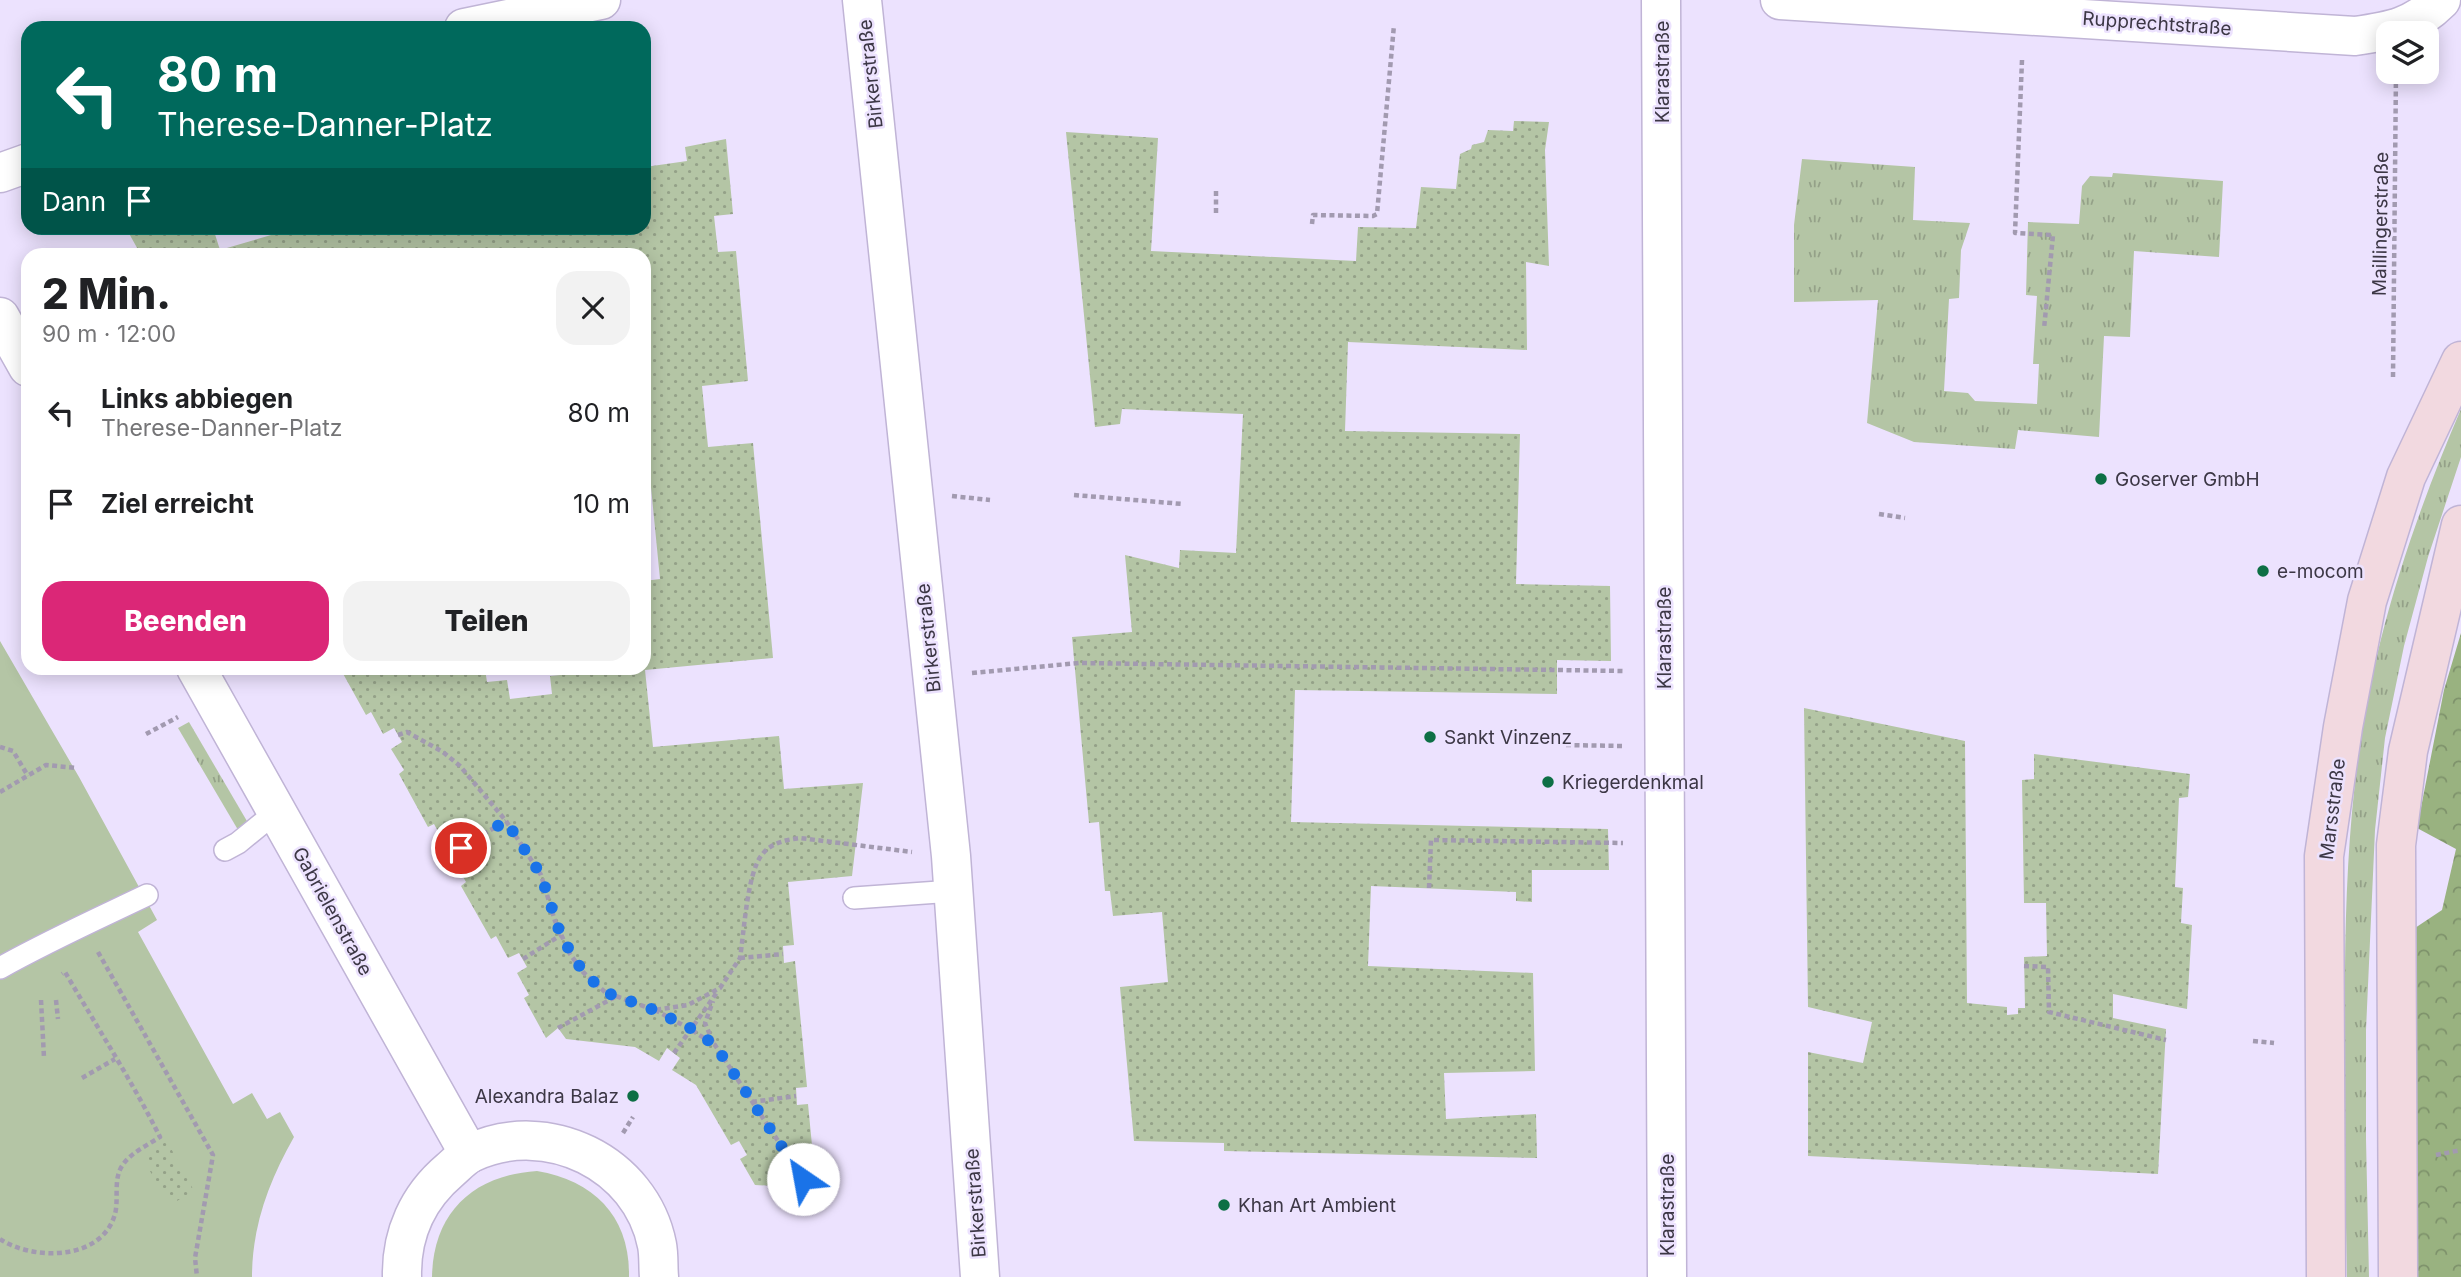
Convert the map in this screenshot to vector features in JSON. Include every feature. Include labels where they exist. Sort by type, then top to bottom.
[{"type":"main road","name":"Marsstraße","points":[[2326,1277],[2324,856],[2337,765],[2367,601],[2406,477],[2461,361]]},
{"type":"main road","points":[[2398,1277],[2396,845],[2408,751],[2461,525]]},
{"type":"street","points":[[498,21],[601,0]]},
{"type":"street","name":"Birkerstraße","points":[[862,0],[952,873],[980,1277]]},
{"type":"street","name":"Klarastraße","points":[[1661,0],[1667,1277]]},
{"type":"street","name":"Rupprechtstraße","points":[[1780,0],[2355,36],[2397,30],[2427,14],[2441,0]]},
{"type":"street","points":[[0,173],[21,166]]},
{"type":"street","points":[[0,317],[21,354]]},
{"type":"street","name":"Gabrielenstraße","points":[[200,675],[469,1154]]},
{"type":"street","points":[[402,1277],[401,1258],[409,1226],[420,1202],[435,1183],[469,1154],[497,1145],[527,1140],[555,1143],[580,1150],[617,1174],[637,1197],[650,1220],[658,1247],[659,1277]]},
{"type":"lane","points":[[225,850],[238,843],[276,812]]},
{"type":"lane","points":[[854,898],[952,873]]},
{"type":"lane","points":[[0,968],[51,939],[146,895]]},
{"type":"path","points":[[1312,224],[1313,215],[1377,214],[1394,25]]},
{"type":"path","points":[[2022,60],[2015,233],[2053,235],[2044,329]]},
{"type":"path","name":"Maillingerstraße","points":[[2393,377],[2396,84]]},
{"type":"path","points":[[1216,189],[1216,213]]},
{"type":"path","points":[[1074,495],[1183,504]]},
{"type":"path","points":[[1878,514],[1905,518]]},
{"type":"path","points":[[971,673],[1079,663],[1624,671]]},
{"type":"path","points":[[398,735],[407,732],[443,752],[460,766],[506,821],[541,875],[561,936],[583,972],[605,992],[654,1010],[690,1028],[715,1045]]},
{"type":"path","points":[[1566,745],[1624,746]]},
{"type":"path","points":[[0,747],[13,751],[28,776]]},
{"type":"path","points":[[0,792],[47,765],[78,768]]},
{"type":"path","points":[[461,848],[506,821]]},
{"type":"path","points":[[674,1053],[740,958],[754,868],[762,854],[771,846],[784,840],[800,838],[843,845],[952,873]]},
{"type":"path","points":[[1429,888],[1431,840],[1623,843]]},
{"type":"path","points":[[84,926],[213,1155],[195,1258],[197,1277]]},
{"type":"path","points":[[523,959],[561,936]]},
{"type":"path","points":[[740,958],[783,954]]},
{"type":"path","points":[[2024,966],[2048,967],[2049,1012],[2166,1040]]},
{"type":"path","points":[[0,1239],[32,1252],[67,1252],[85,1246],[107,1230],[114,1216],[121,1166],[160,1137],[138,1094],[65,972],[59,975]]},
{"type":"path","points":[[654,1010],[688,1005],[720,988]]},
{"type":"path","points":[[720,988],[705,1024],[715,1045],[803,1179]]},
{"type":"path","points":[[558,1028],[616,997]]},
{"type":"path","points":[[41,1000],[44,1058]]},
{"type":"path","points":[[56,1000],[58,1019]]},
{"type":"path","points":[[2253,1041],[2274,1043]]},
{"type":"path","points":[[82,1078],[115,1059]]},
{"type":"path","points":[[752,1102],[796,1096]]},
{"type":"path","points":[[2432,1156],[2461,1150]]},
{"type":"green space","points":[[1514,121],[1549,122],[1545,150],[1549,266],[1526,262],[1527,350],[1348,342],[1345,431],[1520,434],[1516,584],[1610,586],[1611,661],[1557,660],[1557,694],[1295,690],[1291,822],[1608,829],[1609,870],[1532,870],[1532,902],[1516,901],[1516,892],[1371,886],[1368,966],[1533,973],[1535,1071],[1444,1073],[1446,1119],[1536,1114],[1537,1158],[1224,1151],[1224,1143],[1134,1141],[1120,987],[1168,982],[1162,912],[1113,916],[1110,891],[1105,891],[1099,822],[1089,823],[1072,637],[1132,632],[1125,555],[1179,568],[1180,550],[1236,553],[1243,414],[1122,409],[1120,424],[1095,427],[1066,132],[1158,138],[1151,251],[1356,261],[1358,227],[1416,228],[1421,187],[1456,189],[1460,154],[1471,149],[1472,145],[1484,142],[1488,130],[1513,131]]},
{"type":"green space","points":[[726,139],[733,214],[714,216],[718,252],[736,251],[748,381],[702,386],[708,447],[753,443],[773,658],[651,669],[651,580],[660,579],[651,487],[651,248],[227,248],[271,235],[651,235],[651,166],[687,161],[685,147]]},
{"type":"green space","points":[[1802,159],[1915,167],[1913,220],[1970,223],[1961,250],[1959,298],[1949,299],[1944,391],[1968,393],[1975,401],[2037,404],[2039,364],[2033,364],[2037,296],[2026,295],[2028,222],[2079,224],[2082,186],[2090,176],[2112,177],[2113,173],[2223,181],[2219,257],[2134,251],[2130,337],[2104,336],[2099,437],[2018,430],[2015,449],[1914,442],[1867,423],[1878,300],[1794,302],[1794,225]]},
{"type":"green space","points":[[130,235],[215,235],[219,248],[137,248]]},
{"type":"green space","points":[[2461,409],[2461,457],[2428,557],[2404,646],[2385,738],[2375,830],[2366,1030],[2369,1277],[2347,1277],[2344,1085],[2346,928],[2349,845],[2358,761],[2371,679],[2397,580]]},
{"type":"green space","points":[[2461,633],[2461,1277],[2418,1277],[2415,928],[2442,910],[2456,849],[2417,828],[2444,690]]},
{"type":"green space","points":[[0,641],[79,777],[157,920],[138,932],[233,1104],[252,1093],[267,1119],[280,1112],[294,1137],[264,1204],[255,1240],[252,1277],[0,1277]]},
{"type":"green space","points":[[344,675],[486,675],[487,682],[507,680],[510,699],[552,694],[550,676],[646,675],[653,747],[779,736],[784,789],[863,783],[852,876],[788,882],[794,945],[783,946],[784,963],[795,961],[807,1087],[796,1088],[797,1105],[808,1104],[814,1166],[796,1187],[755,1185],[740,1159],[747,1155],[739,1141],[731,1145],[696,1085],[672,1070],[680,1058],[667,1048],[659,1061],[635,1047],[566,1039],[558,1028],[546,1038],[524,998],[529,995],[517,973],[527,967],[519,953],[508,958],[496,936],[491,939],[461,886],[466,882],[454,861],[464,854],[457,841],[446,846],[434,824],[428,827],[399,774],[404,770],[391,749],[402,742],[394,728],[383,734],[371,712],[366,715]]},
{"type":"green space","points":[[1804,708],[1965,741],[1967,1003],[2007,1007],[2007,1015],[2018,1014],[2018,1008],[2025,1008],[2024,957],[2047,956],[2046,903],[2024,903],[2022,780],[2034,779],[2034,754],[2190,774],[2188,797],[2179,798],[2175,887],[2183,888],[2181,923],[2192,925],[2187,1009],[2113,994],[2113,1018],[2166,1029],[2158,1174],[1808,1156],[1808,1052],[1863,1063],[1872,1022],[1808,1007]]},
{"type":"green space","points":[[189,722],[251,828],[241,835],[178,728]]},
{"type":"green space","points":[[167,1141],[194,1191],[170,1205],[141,1156]]},
{"type":"green space","points":[[537,1171],[576,1183],[605,1205],[616,1220],[623,1237],[628,1256],[629,1277],[432,1277],[434,1254],[440,1234],[461,1201],[494,1180]]},
{"type":"place","name":"Goserver GmbH","points":[[2101,479]]},
{"type":"place","name":"e-mocom","points":[[2263,571]]},
{"type":"place","name":"Sankt Vinzenz","points":[[1430,737]]},
{"type":"place","name":"Kriegerdenkmal","points":[[1548,782]]},
{"type":"place","name":"Alexandra Balaz","points":[[633,1096]]},
{"type":"place","name":"Khan Art Ambient","points":[[1224,1205]]},
{"type":"route","points":[[461,848],[506,821],[541,875],[561,936],[583,972],[605,992],[654,1010],[690,1028],[715,1045],[803,1179]]}]
